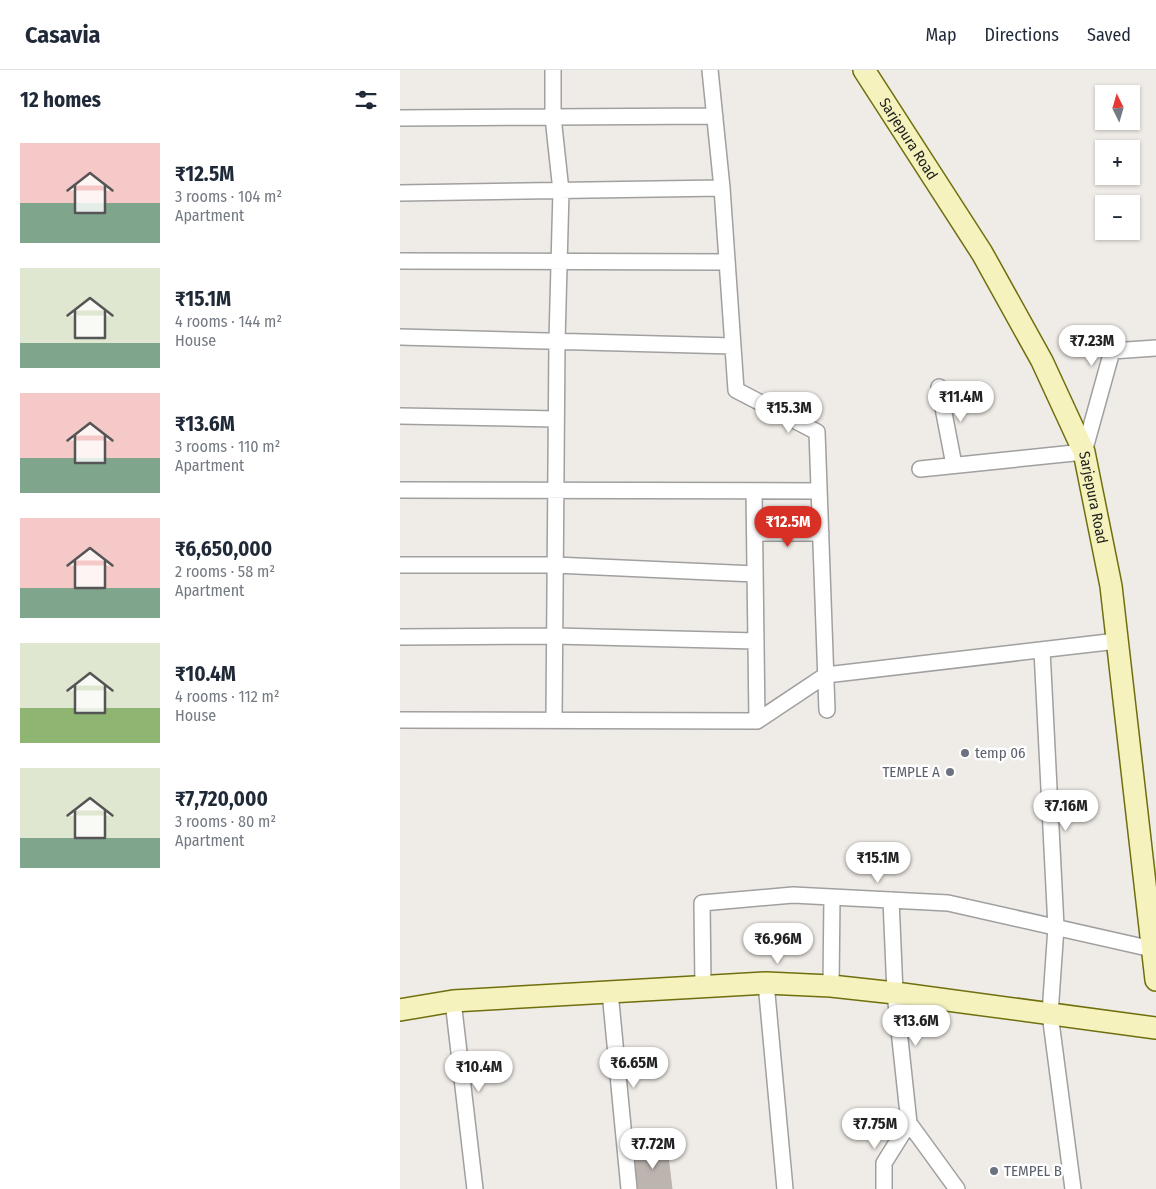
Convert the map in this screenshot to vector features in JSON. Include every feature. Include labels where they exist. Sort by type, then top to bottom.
[{"type":"street","points":[[553,70],[553,117],[561,191],[558,261],[554,720]]},
{"type":"street","points":[[710,70],[722,188],[736,390],[817,432],[828,710]]},
{"type":"street","name":"Sarjepura Road","points":[[864,70],[982,252],[1042,361],[1084,452],[1111,586],[1156,980]]},
{"type":"street","points":[[400,118],[715,116]]},
{"type":"street","points":[[400,193],[722,188]]},
{"type":"street","points":[[400,261],[727,262]]},
{"type":"street","points":[[400,337],[733,346]]},
{"type":"street","points":[[920,469],[1084,452],[1112,351],[1156,348]]},
{"type":"street","points":[[939,387],[954,465]]},
{"type":"street","points":[[400,416],[556,419]]},
{"type":"street","points":[[400,490],[819,490]]},
{"type":"street","points":[[754,490],[757,721]]},
{"type":"street","points":[[754,533],[820,533]]},
{"type":"street","points":[[400,565],[555,565],[755,574]]},
{"type":"street","points":[[400,637],[555,636],[756,641]]},
{"type":"street","points":[[400,720],[757,721],[826,675],[1117,641]]},
{"type":"street","points":[[1042,650],[1056,927],[1050,1014],[1073,1189]]},
{"type":"street","points":[[703,986],[702,903],[793,895],[948,903],[1152,948]]},
{"type":"street","points":[[831,986],[832,897]]},
{"type":"street","points":[[891,900],[895,993],[909,1124],[957,1189]]},
{"type":"street","points":[[766,983],[786,1189]]},
{"type":"street","points":[[400,1010],[453,1001],[766,983],[831,986],[895,993],[1156,1028]]},
{"type":"street","points":[[610,992],[628,1189]]},
{"type":"street","points":[[453,1001],[475,1189]]},
{"type":"street","points":[[884,1189],[884,1163],[909,1124]]},
{"type":"building","points":[[667,1148],[672,1189],[638,1189],[634,1152]]},
{"type":"place","name":"temp 06","points":[[965,753]]},
{"type":"place","name":"TEMPLE A","points":[[950,772]]},
{"type":"place","name":"TEMPEL B","points":[[994,1171]]}]
